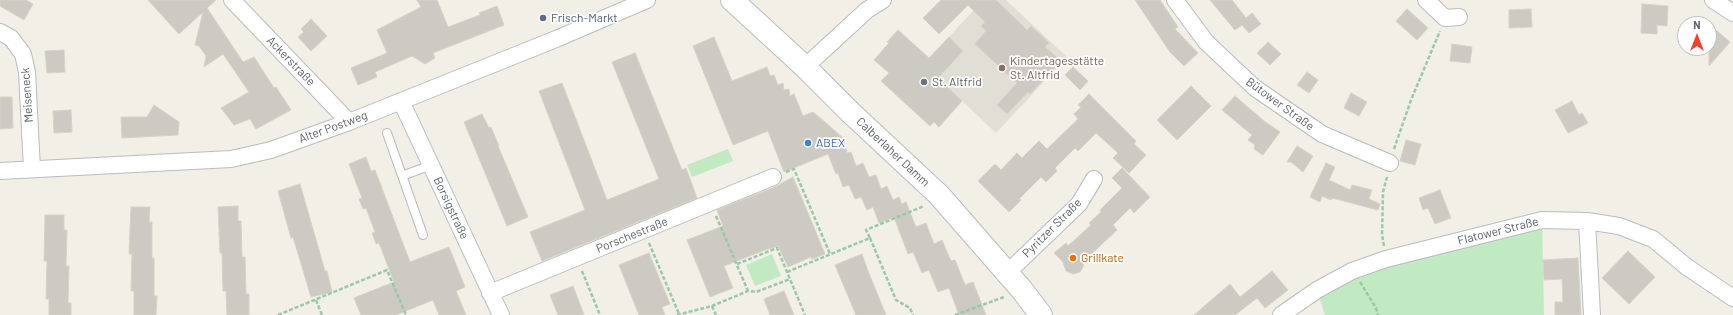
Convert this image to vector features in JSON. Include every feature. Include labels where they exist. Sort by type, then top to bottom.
[{"type":"street","name":"Ackerstraße","points":[[232,0],[350,122]]},
{"type":"street","name":"Alter Postweg","points":[[0,171],[231,159],[271,150],[350,122],[647,0]]},
{"type":"street","name":"Calberlaher Damm","points":[[732,0],[805,67],[850,112],[939,195],[1008,273],[1041,315]]},
{"type":"street","points":[[805,67],[867,10],[883,0]]},
{"type":"street","name":"Bütower Straße","points":[[1174,0],[1228,68],[1254,88],[1322,134],[1390,163]]},
{"type":"street","points":[[1426,0],[1452,18]]},
{"type":"street","points":[[1713,0],[1733,13]]},
{"type":"street","name":"Meiseneck","points":[[0,32],[11,38],[23,54],[27,72],[32,169]]},
{"type":"street","name":"Borsigstraße","points":[[401,101],[501,315]]},
{"type":"street","name":"Porschestraße","points":[[490,293],[773,177]]},
{"type":"street","name":"Pyritzer Straße","points":[[1008,273],[1048,232],[1079,204],[1094,179]]},
{"type":"street","name":"Flatower Straße","points":[[1282,315],[1317,290],[1352,271],[1386,259],[1542,220],[1587,221],[1619,226],[1653,240],[1687,267],[1733,298]]},
{"type":"street","points":[[1587,221],[1592,315]]},
{"type":"lane","points":[[387,133],[423,235]]},
{"type":"lane","points":[[402,176],[431,165]]},
{"type":"path","points":[[1386,259],[1382,235],[1384,192],[1390,163],[1411,100],[1452,18]]},
{"type":"path","points":[[773,177],[794,169],[830,254]]},
{"type":"path","points":[[913,315],[910,308],[896,300],[866,230],[926,205],[939,195]]},
{"type":"path","points":[[710,203],[748,291]]},
{"type":"path","points":[[644,230],[678,315],[712,306],[748,291],[756,292],[790,279]]},
{"type":"path","points":[[787,272],[870,238]]},
{"type":"path","points":[[737,264],[777,248],[805,315]]},
{"type":"path","points":[[577,258],[600,315]]},
{"type":"path","points":[[278,315],[387,270],[406,315]]},
{"type":"path","points":[[1352,271],[1376,308],[1378,315]]},
{"type":"path","points":[[956,315],[1022,290]]},
{"type":"path","points":[[316,300],[322,315]]},
{"type":"path","points":[[712,306],[716,315]]},
{"type":"shaded area","name":"Kindertagesstätte St. Altfrid","points":[[983,0],[1006,0],[1067,57],[996,133],[938,78],[963,51],[949,37]]},
{"type":"green space","points":[[728,149],[733,161],[692,177],[687,165]]},
{"type":"green space","points":[[1542,220],[1544,315],[1325,315],[1317,290],[1352,271]]},
{"type":"green space","points":[[772,254],[781,276],[755,286],[746,265]]},
{"type":"building","points":[[0,0],[26,0],[33,4],[24,20],[0,6]]},
{"type":"building","points":[[148,0],[216,0],[207,8],[243,62],[254,57],[274,88],[276,87],[291,110],[256,129],[250,119],[234,125],[221,108],[249,92],[223,54],[204,67],[206,56],[199,46],[195,45],[203,12],[179,34]]},
{"type":"building","points":[[417,0],[437,0],[448,27],[480,15],[479,13],[497,6],[504,25],[433,53],[435,58],[425,64],[412,56],[375,72],[377,77],[358,85],[351,68],[387,53],[377,30],[421,7]]},
{"type":"building","points":[[941,0],[996,0],[1027,30],[1031,26],[1049,43],[1045,47],[1061,61],[1030,94],[1028,92],[1007,114],[997,105],[1017,83],[975,44],[986,31],[981,26],[985,22],[968,5],[939,34],[923,18]]},
{"type":"building","points":[[1135,0],[1160,0],[1178,27],[1175,29],[1198,53],[1184,66],[1170,52]]},
{"type":"building","points":[[1210,0],[1232,0],[1246,18],[1252,13],[1261,24],[1249,33],[1242,25],[1235,30]]},
{"type":"building","points":[[1642,4],[1668,6],[1667,26],[1657,25],[1657,34],[1641,33]]},
{"type":"building","points":[[1407,9],[1428,28],[1417,40],[1396,21]]},
{"type":"building","points":[[1531,9],[1532,27],[1509,28],[1509,10]]},
{"type":"building","points":[[311,19],[327,36],[311,51],[298,37],[304,32],[301,29]]},
{"type":"building","name":"St. Altfrid","points":[[898,30],[929,58],[949,37],[963,51],[938,78],[962,101],[939,127],[934,122],[930,126],[881,81],[889,73],[874,60]]},
{"type":"building","points":[[1717,31],[1730,42],[1709,66],[1709,56],[1717,56]]},
{"type":"building","points":[[714,37],[732,81],[767,67],[770,76],[774,75],[778,85],[783,83],[784,90],[789,89],[790,96],[794,94],[803,116],[813,112],[825,122],[843,138],[847,153],[851,152],[856,166],[863,163],[869,177],[876,175],[881,189],[887,186],[893,200],[899,197],[902,204],[906,202],[916,227],[926,223],[934,244],[942,240],[951,261],[955,260],[965,285],[973,282],[986,315],[959,315],[949,288],[938,292],[929,270],[922,273],[913,252],[908,254],[894,217],[879,223],[873,207],[867,210],[861,197],[855,199],[849,185],[843,187],[838,173],[836,174],[828,154],[784,172],[768,131],[733,145],[693,46]]},
{"type":"building","points":[[1268,42],[1281,54],[1270,65],[1257,53]]},
{"type":"building","points":[[1452,44],[1472,47],[1470,63],[1450,61]]},
{"type":"building","points":[[64,50],[65,72],[47,73],[45,51]]},
{"type":"building","points":[[635,53],[682,170],[686,168],[697,198],[542,261],[530,232],[585,210],[539,91],[562,83],[607,200],[659,179],[612,62]]},
{"type":"building","points":[[1073,67],[1088,81],[1080,90],[1065,75]]},
{"type":"building","points":[[1307,72],[1318,80],[1309,93],[1297,85]]},
{"type":"building","points":[[1191,86],[1211,106],[1177,140],[1157,120]]},
{"type":"building","points":[[1351,93],[1367,102],[1359,116],[1344,108]]},
{"type":"building","points":[[1089,94],[1136,141],[1134,144],[1146,155],[1129,173],[1113,158],[1118,153],[1096,133],[1078,151],[1075,148],[1055,168],[1057,171],[1046,182],[1041,177],[1019,199],[1021,200],[1009,212],[978,181],[995,164],[1001,170],[1017,153],[1022,158],[1039,141],[1047,149],[1078,119],[1074,114],[1081,107],[1078,105]]},
{"type":"building","points":[[1235,96],[1264,121],[1280,132],[1263,155],[1254,149],[1255,145],[1248,140],[1252,135],[1222,110]]},
{"type":"building","points":[[0,97],[12,97],[13,128],[0,129]]},
{"type":"building","points":[[1572,101],[1579,115],[1582,113],[1588,123],[1568,133],[1555,110]]},
{"type":"building","points":[[154,105],[179,122],[178,135],[122,138],[121,117],[147,117]]},
{"type":"building","points":[[71,110],[72,132],[54,133],[53,111]]},
{"type":"building","points":[[482,114],[489,128],[491,127],[528,217],[507,226],[464,122]]},
{"type":"building","points":[[1406,140],[1421,144],[1415,165],[1400,161]]},
{"type":"building","points":[[1297,146],[1313,156],[1303,172],[1291,162],[1287,162]]},
{"type":"building","points":[[366,157],[371,171],[375,170],[410,262],[449,247],[465,287],[456,291],[466,315],[439,315],[433,300],[396,315],[361,315],[354,298],[394,282],[379,243],[376,244],[372,233],[375,232],[366,208],[363,209],[359,199],[362,198],[349,164]]},
{"type":"building","points":[[1326,163],[1335,167],[1329,180],[1350,190],[1352,185],[1372,190],[1369,199],[1380,204],[1378,210],[1332,198],[1331,200],[1322,196],[1320,202],[1310,197]]},
{"type":"building","points":[[1122,168],[1150,197],[1134,213],[1130,208],[1113,225],[1117,230],[1084,261],[1080,272],[1073,274],[1066,271],[1063,262],[1054,253],[1066,243],[1068,246],[1091,225],[1089,223],[1122,188],[1112,178]]},
{"type":"building","points":[[793,177],[825,254],[812,259],[811,257],[788,267],[778,246],[765,250],[724,266],[733,288],[710,297],[687,240],[723,226],[717,210],[777,186]]},
{"type":"building","points":[[300,184],[332,292],[311,297],[293,237],[291,238],[278,191]]},
{"type":"building","points":[[1440,190],[1451,218],[1435,224],[1428,208],[1423,210],[1419,198]]},
{"type":"building","points":[[238,206],[238,221],[241,221],[242,257],[245,257],[246,294],[249,294],[249,315],[227,315],[226,291],[223,291],[222,253],[220,253],[218,207]]},
{"type":"building","points":[[131,207],[150,207],[149,222],[152,222],[152,258],[154,258],[154,296],[157,296],[156,315],[134,315],[134,291],[131,291],[132,254],[129,254]]},
{"type":"building","points":[[45,215],[64,215],[64,230],[67,230],[66,266],[69,266],[68,303],[71,303],[71,315],[49,315],[49,299],[46,299],[47,261],[44,261]]},
{"type":"building","points":[[1628,251],[1655,277],[1629,304],[1602,278]]},
{"type":"building","points":[[649,253],[670,304],[662,307],[665,315],[639,315],[619,265]]},
{"type":"building","points":[[862,254],[886,315],[856,315],[835,265]]},
{"type":"building","points":[[1578,258],[1581,315],[1555,315],[1555,302],[1563,302],[1562,279],[1544,280],[1543,260]]},
{"type":"building","points":[[1272,271],[1288,290],[1265,308],[1257,298],[1235,315],[1194,315],[1230,284],[1240,297]]},
{"type":"building","points":[[573,286],[584,315],[558,315],[550,295]]},
{"type":"building","points":[[784,291],[794,315],[770,315],[764,299]]},
{"type":"place","name":"Frisch-Markt","points":[[543,18]]},
{"type":"place","name":"Kindertagesstätte St. Altfrid","points":[[1002,68]]},
{"type":"place","name":"St. Altfrid","points":[[924,82]]},
{"type":"place","name":"ABEX","points":[[808,143]]},
{"type":"place","name":"Grillkate","points":[[1073,258]]}]
